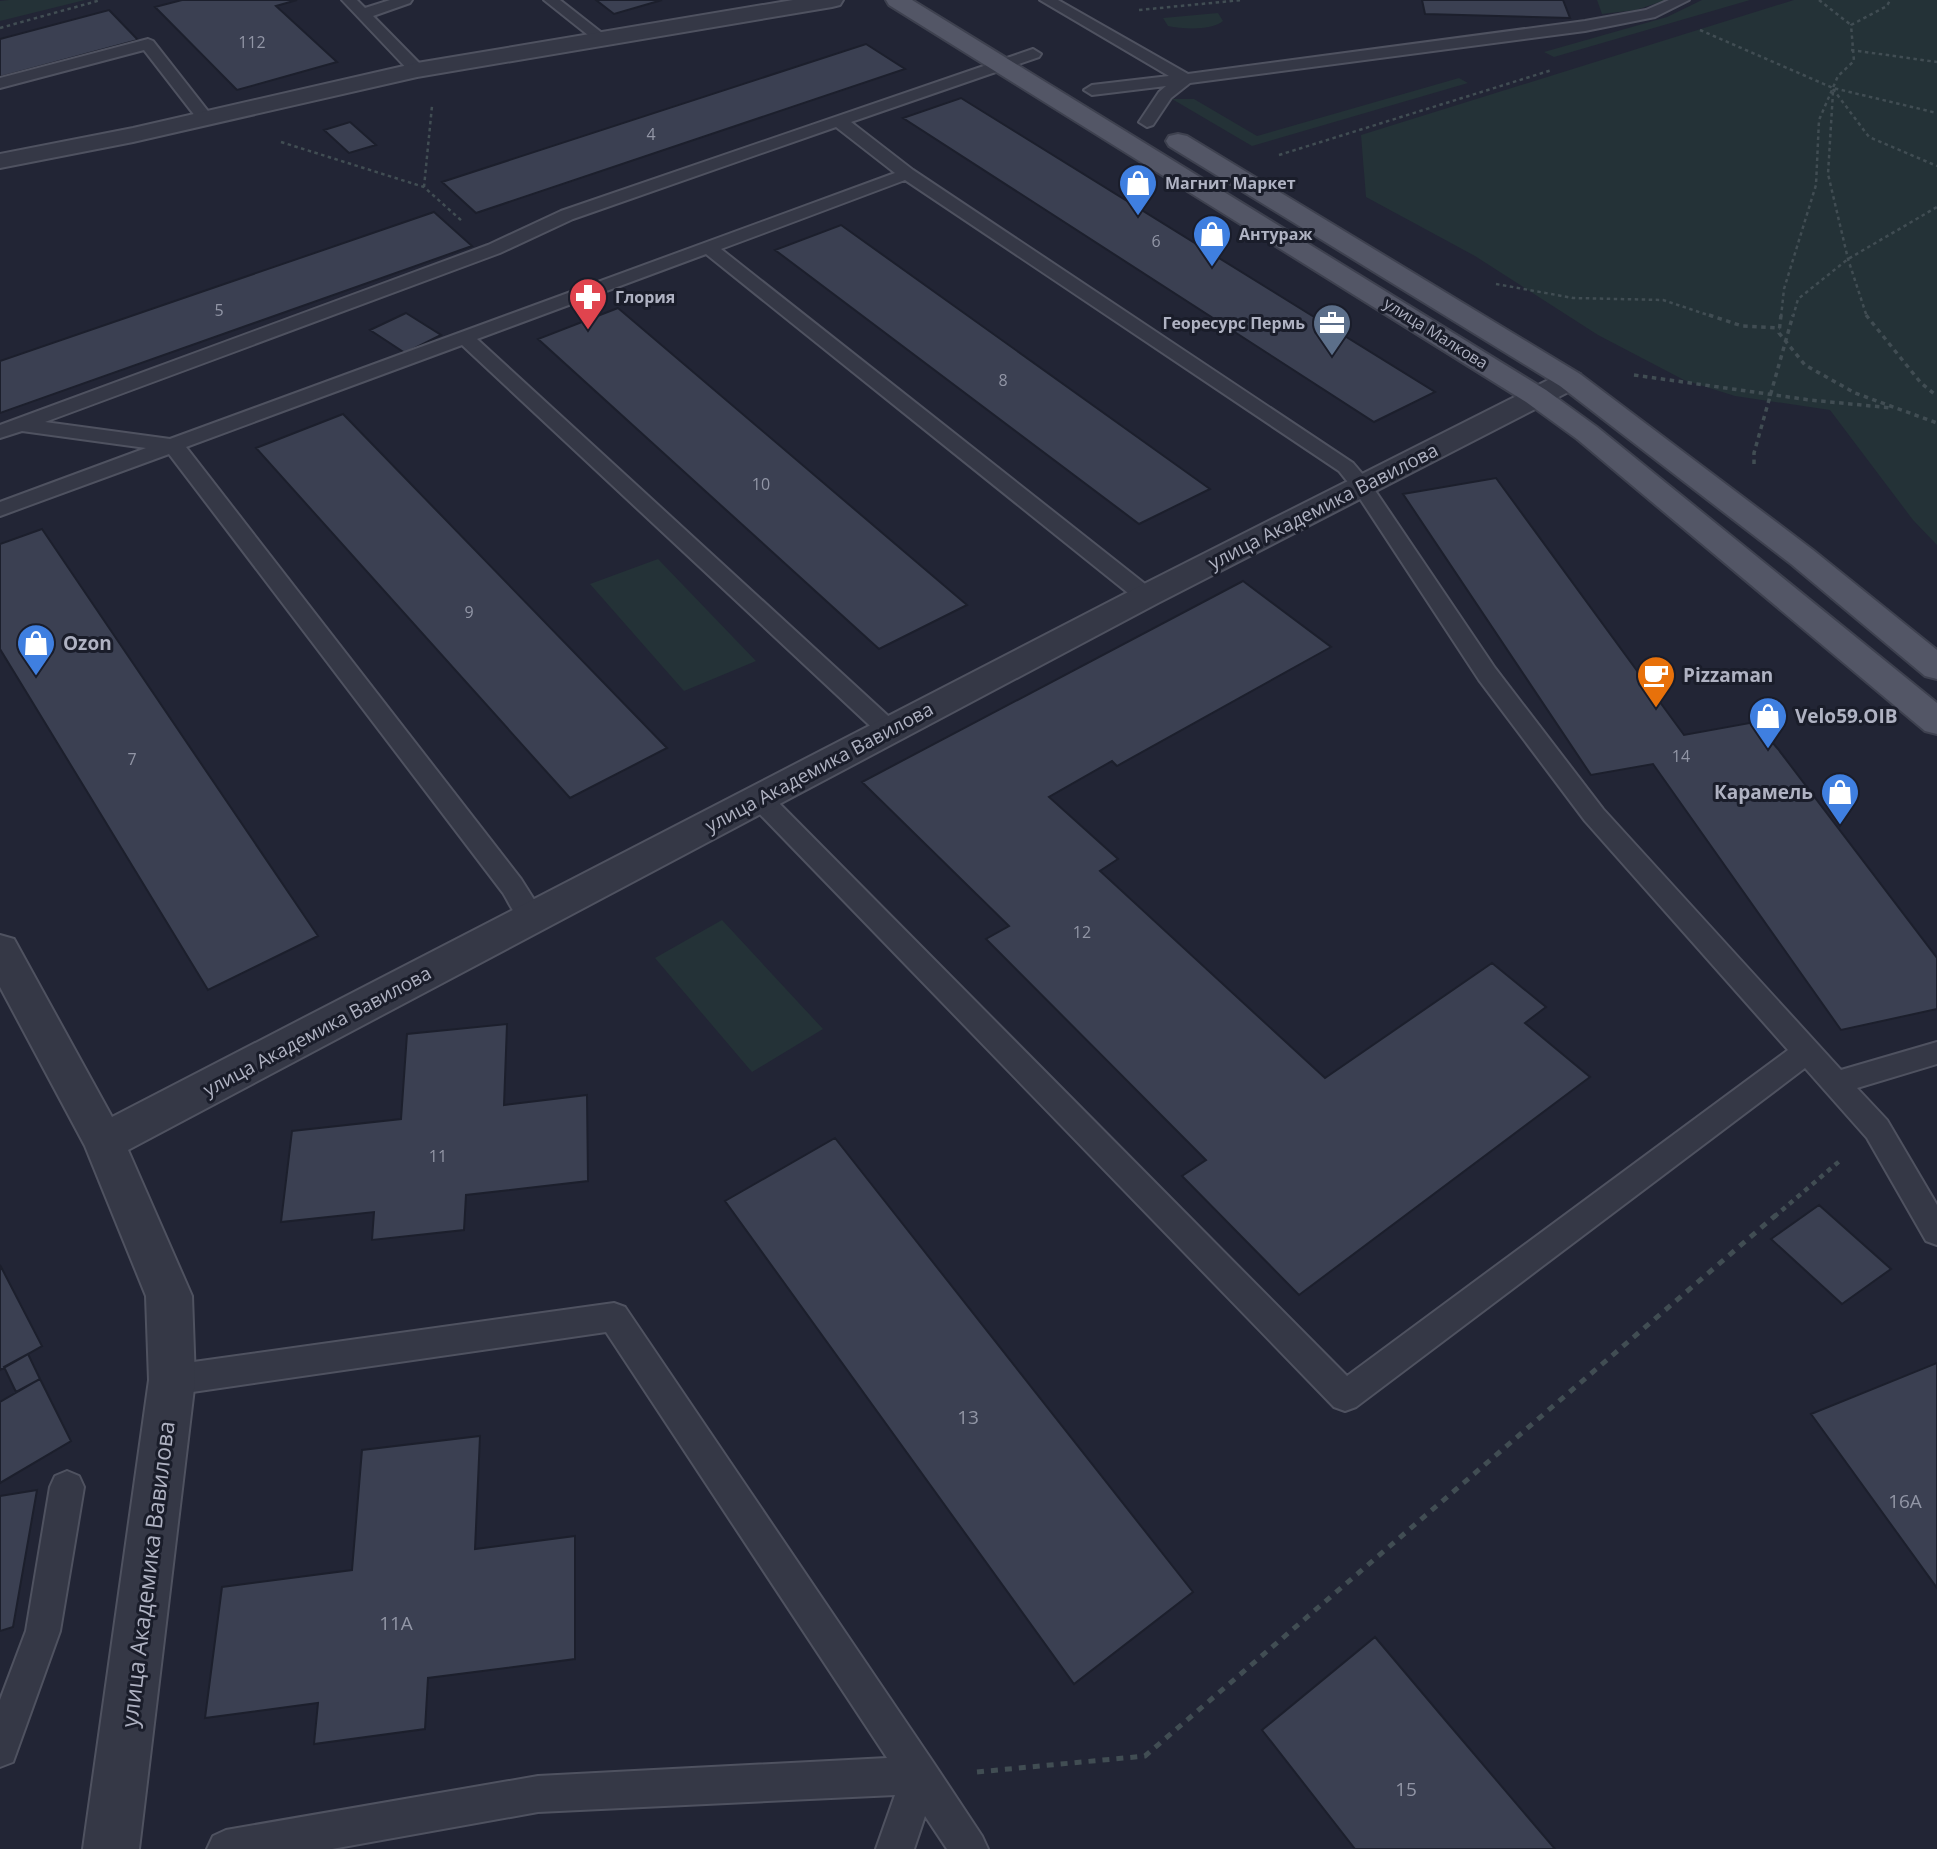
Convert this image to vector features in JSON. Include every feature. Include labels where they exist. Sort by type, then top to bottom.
[{"type":"main road","name":"улица Малкова","points":[[897,0],[1007,53],[1536,396],[1587,433],[1937,722]]},
{"type":"main road","name":"улица Малкова","points":[[1007,53],[1032,54],[1570,380],[1802,557],[1937,668]]},
{"type":"street","points":[[1,159],[133,135],[417,70],[832,0]]},
{"type":"street","name":"улица Академика Вавилова","points":[[104,1142],[1146,596],[1570,380]]},
{"type":"street","name":"улица Академика Вавилова","points":[[0,950],[104,1142],[169,1296],[172,1380],[111,1849]]},
{"type":"lane","points":[[349,0],[417,70]]},
{"type":"lane","points":[[363,14],[405,0]]},
{"type":"lane","points":[[551,0],[604,40]]},
{"type":"lane","points":[[1092,90],[1586,26],[1650,14],[1682,0]]},
{"type":"lane","points":[[1050,1],[1185,79]]},
{"type":"lane","points":[[0,83],[148,44],[205,118]]},
{"type":"lane","points":[[10,428],[494,249],[567,215],[837,120],[1007,53]]},
{"type":"lane","points":[[1147,122],[1165,95],[1185,79]]},
{"type":"lane","points":[[837,120],[907,174],[1338,462],[1363,486],[1487,674],[1594,815],[1877,1129],[1937,1232]]},
{"type":"lane","points":[[0,509],[907,174]]},
{"type":"lane","points":[[709,248],[1146,596]]},
{"type":"lane","points":[[466,339],[890,730]]},
{"type":"lane","points":[[10,428],[174,446],[512,886],[532,917]]},
{"type":"lane","points":[[760,799],[1345,1396],[1807,1051]]},
{"type":"lane","points":[[1836,1083],[1937,1053]]},
{"type":"lane","points":[[172,1380],[614,1317],[969,1849]]},
{"type":"lane","points":[[0,1749],[43,1631],[67,1487]]},
{"type":"lane","points":[[226,1849],[538,1794],[920,1775]]},
{"type":"lane","points":[[895,1849],[920,1775]]},
{"type":"path","points":[[0,28],[101,0]]},
{"type":"path","points":[[1137,10],[1242,0]]},
{"type":"path","points":[[1819,0],[1851,24]]},
{"type":"path","points":[[1851,24],[1887,6],[1890,0]]},
{"type":"path","points":[[1851,24],[1851,50],[1854,61],[1838,76],[1819,120],[1816,185],[1784,289],[1779,333],[1804,365],[1855,393],[1937,423]]},
{"type":"path","points":[[1690,26],[1833,88],[1937,113]]},
{"type":"path","points":[[1851,50],[1889,53],[1937,62]]},
{"type":"path","points":[[1268,159],[1558,68]]},
{"type":"path","points":[[417,70],[433,105],[424,187]]},
{"type":"path","points":[[1833,88],[1869,137],[1937,166]]},
{"type":"path","points":[[1833,88],[1828,174],[1848,260],[1868,320],[1921,383],[1937,396]]},
{"type":"path","points":[[205,118],[424,187],[494,249]]},
{"type":"path","points":[[1754,474],[1754,453],[1798,299],[1848,260],[1937,207]]},
{"type":"path","points":[[1495,284],[1573,298],[1663,300],[1742,326],[1780,328]]},
{"type":"path","points":[[1628,374],[1900,409]]},
{"type":"path","points":[[920,1775],[1145,1756],[1877,1129]]},
{"type":"shaded area","points":[[85,0],[0,21],[0,1]]},
{"type":"shaded area","points":[[1597,0],[1666,0],[1636,10],[1602,14]]},
{"type":"shaded area","points":[[1702,0],[1750,0],[1554,57],[1544,52],[1667,17]]},
{"type":"shaded area","points":[[1794,0],[1937,0],[1937,545],[1913,520],[1830,410],[1735,396],[1684,380],[1598,335],[1475,256],[1366,197],[1361,135]]},
{"type":"shaded area","points":[[1218,13],[1223,21],[1204,28],[1168,26],[1163,18]]},
{"type":"shaded area","points":[[1459,78],[1468,83],[1252,146],[1172,99],[1194,99],[1257,136]]},
{"type":"shaded area","points":[[658,559],[756,661],[684,691],[590,584]]},
{"type":"shaded area","points":[[722,920],[823,1029],[752,1072],[655,958]]},
{"type":"building","points":[[182,0],[297,0],[276,6],[337,62],[237,90],[155,7]]},
{"type":"building","points":[[596,0],[662,0],[614,14]]},
{"type":"building","points":[[1422,0],[1563,0],[1570,18],[1425,14]]},
{"type":"building","points":[[109,10],[138,40],[0,77],[0,39]]},
{"type":"building","points":[[866,44],[905,69],[476,213],[442,182]]},
{"type":"building","points":[[961,98],[1435,392],[1374,422],[903,118]]},
{"type":"building","points":[[350,122],[376,145],[349,153],[324,130]]},
{"type":"building","points":[[434,212],[472,246],[0,413],[0,361]]},
{"type":"building","points":[[841,225],[1210,489],[1139,524],[775,250]]},
{"type":"building","points":[[618,308],[967,605],[879,649],[538,339]]},
{"type":"building","points":[[406,313],[441,335],[405,353],[370,330]]},
{"type":"building","points":[[343,414],[667,748],[570,798],[256,448]]},
{"type":"building","points":[[1496,478],[1684,735],[1755,722],[1778,749],[1937,958],[1937,1009],[1841,1030],[1653,764],[1591,775],[1403,494]]},
{"type":"building","points":[[42,529],[318,936],[208,990],[0,649],[0,544]]},
{"type":"building","points":[[1243,581],[1331,647],[1117,766],[1112,761],[1049,797],[1118,859],[1100,871],[1325,1078],[1492,963],[1546,1007],[1525,1023],[1590,1077],[1299,1295],[1182,1176],[1206,1160],[986,939],[1009,926],[862,782]]},
{"type":"building","points":[[507,1024],[504,1105],[587,1095],[588,1181],[466,1195],[464,1230],[372,1240],[374,1212],[281,1222],[292,1131],[401,1119],[407,1034]]},
{"type":"building","points":[[835,1138],[1193,1592],[1074,1684],[725,1201]]},
{"type":"building","points":[[1819,1205],[1891,1269],[1842,1304],[1771,1239]]},
{"type":"building","points":[[0,1265],[42,1346],[0,1370]]},
{"type":"building","points":[[28,1354],[40,1379],[16,1392],[4,1367]]},
{"type":"building","points":[[1937,1363],[1937,1588],[1811,1414]]},
{"type":"building","points":[[40,1379],[71,1441],[0,1483],[0,1402]]},
{"type":"building","points":[[480,1436],[475,1549],[575,1536],[575,1659],[428,1678],[425,1729],[314,1744],[318,1703],[205,1718],[222,1587],[352,1570],[362,1450]]},
{"type":"building","points":[[37,1490],[13,1627],[0,1631],[0,1496]]},
{"type":"building","points":[[1375,1637],[1555,1849],[1355,1849],[1262,1730]]},
{"type":"place","name":"Магнит Маркет","points":[[1138,217]]},
{"type":"place","name":"Антураж","points":[[1212,268]]},
{"type":"place","name":"Глория","points":[[588,331]]},
{"type":"place","name":"Георесурс Пермь","points":[[1332,357]]},
{"type":"place","name":"Ozon","points":[[36,677]]},
{"type":"place","name":"Pizzaman","points":[[1656,709]]},
{"type":"place","name":"Velo59.OIB","points":[[1768,750]]},
{"type":"place","name":"Карамель","points":[[1840,826]]}]
